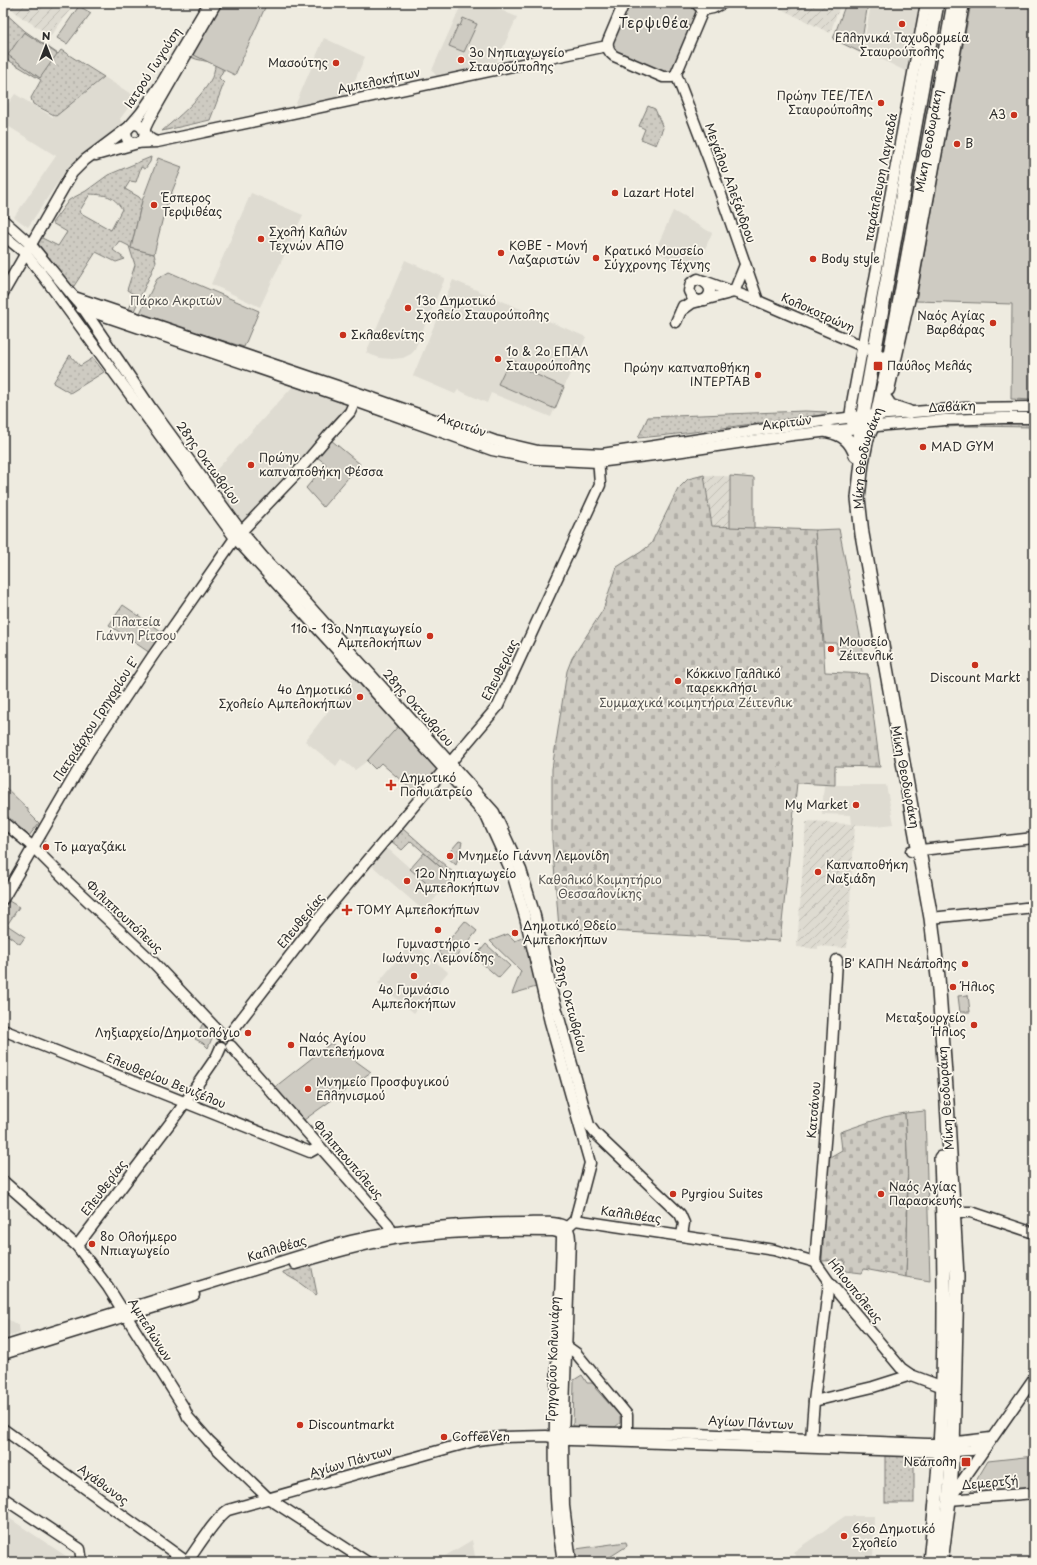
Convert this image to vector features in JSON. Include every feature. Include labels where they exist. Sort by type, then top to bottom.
[{"type":"highway","name":"Μίκη Θεοδωράκη","points":[[930,1562],[936,1513],[940,1448],[947,1212],[938,984],[931,918],[915,851],[852,520],[851,495],[861,422],[868,349],[937,3]]},
{"type":"highway","name":"Μίκη Θεοδωράκη","points":[[861,422],[877,414],[882,394],[954,3]]},
{"type":"highway","points":[[882,394],[890,406],[908,412]]},
{"type":"highway","name":"Μίκη Θεοδωράκη","points":[[861,422],[865,443],[860,479],[859,510],[915,851],[928,961],[947,1212],[956,1277],[953,1446],[949,1500],[941,1562]]},
{"type":"highway","points":[[828,431],[840,434],[848,439],[856,455]]},
{"type":"main road","name":"Ιατρού Γωγούση","points":[[30,244],[72,173],[80,164],[129,127],[150,100],[209,3]]},
{"type":"main road","name":"Ιατρού Γωγούση","points":[[145,130],[151,116],[216,3]]},
{"type":"main road","points":[[624,3],[608,41],[607,46],[612,55],[662,76],[672,77],[676,74],[699,6],[713,8],[723,3]]},
{"type":"main road","name":"παράπλευρη Λαγκαδά","points":[[861,422],[852,403],[868,349],[926,3]]},
{"type":"main road","points":[[882,394],[890,390],[911,293],[964,3]]},
{"type":"main road","name":"Αμπελοκήπων","points":[[138,143],[157,142],[607,46]]},
{"type":"main road","name":"Μεγάλου Αλεξάνδρου","points":[[676,74],[710,163],[758,301]]},
{"type":"main road","points":[[145,130],[145,138],[138,143],[132,143],[126,134],[129,127],[137,124],[142,126],[145,130],[149,138],[157,142]]},
{"type":"main road","name":"Ιατρού Γωγούση","points":[[92,156],[138,143]]},
{"type":"main road","name":"28ης Οκτωβρίου","points":[[3,220],[30,244],[83,308],[238,534]]},
{"type":"main road","name":"28ης Οκτωβρίου","points":[[3,235],[25,253],[238,534],[263,557],[447,765],[494,812],[521,870],[542,946],[551,989],[589,1125],[595,1133],[680,1214],[684,1223],[682,1236]]},
{"type":"main road","points":[[3,293],[30,244]]},
{"type":"main road","points":[[681,311],[687,305],[734,292],[746,268]]},
{"type":"main road","points":[[676,322],[689,293],[690,286],[698,279],[704,281],[708,285],[710,291],[709,295],[702,301]]},
{"type":"main road","name":"Κολοκοτρώνη","points":[[704,281],[758,301],[868,349],[880,355],[888,365]]},
{"type":"main road","points":[[689,293],[693,299],[702,301]]},
{"type":"main road","name":"Ακριτών","points":[[74,297],[356,397],[502,453],[537,459],[598,458],[828,431],[861,422]]},
{"type":"main road","name":"Ακριτών","points":[[62,301],[356,397]]},
{"type":"main road","name":"Πατριάρχου Γρηγορίου Ε'","points":[[3,899],[88,753],[152,657],[238,534],[320,447],[350,412],[356,397]]},
{"type":"main road","name":"Δαβάκη","points":[[877,414],[999,406],[1034,407]]},
{"type":"main road","name":"Δαβάκη","points":[[861,422],[1034,418]]},
{"type":"main road","name":"Ακριτών","points":[[598,458],[792,425],[861,422]]},
{"type":"main road","name":"Ελευθερίας","points":[[226,1035],[316,922],[498,706],[505,694],[600,485],[598,458]]},
{"type":"main road","name":"28ης Οκτωβρίου","points":[[447,765],[486,816],[512,873],[550,1022],[590,1163],[575,1220]]},
{"type":"main road","name":"Φιλιππουπόλεως","points":[[3,822],[33,847],[153,962],[226,1035]]},
{"type":"main road","points":[[915,851],[1034,838]]},
{"type":"main road","points":[[931,918],[1034,907]]},
{"type":"main road","points":[[531,946],[542,946]]},
{"type":"main road","name":"Κατσάνου","points":[[815,1262],[830,1082],[837,960]]},
{"type":"main road","name":"Ελευθερίου Βενιζέλου","points":[[3,1030],[310,1152],[319,1147]]},
{"type":"main road","points":[[226,1035],[233,1040],[226,1047]]},
{"type":"main road","name":"Ελευθερίας","points":[[77,1246],[185,1102],[217,1056],[226,1047]]},
{"type":"main road","name":"Φιλιππουπόλεως","points":[[226,1047],[388,1224],[393,1235]]},
{"type":"main road","name":"Αμπελώνων","points":[[3,1181],[77,1246],[102,1278],[125,1313],[184,1408],[188,1417],[209,1441],[268,1498],[367,1562]]},
{"type":"main road","points":[[947,1212],[971,1212],[1034,1233]]},
{"type":"main road","points":[[563,1231],[575,1220]]},
{"type":"main road","name":"Καλλιθέας","points":[[575,1220],[682,1236]]},
{"type":"main road","name":"Καλλιθέας","points":[[3,1347],[393,1235],[437,1227],[518,1223],[562,1225],[563,1231]]},
{"type":"main road","name":"Γρηγορίου Κολωνιάρη","points":[[563,1231],[569,1232],[570,1240],[554,1482],[558,1534],[563,1562]]},
{"type":"main road","name":"Ηλιουπόλεως","points":[[682,1236],[774,1250],[815,1262],[829,1282],[901,1368],[911,1375],[942,1387]]},
{"type":"main road","points":[[811,1439],[814,1401],[829,1282]]},
{"type":"main road","name":"Καλλιθέας","points":[[3,1354],[125,1313]]},
{"type":"main road","points":[[562,1343],[580,1358],[627,1415],[626,1437]]},
{"type":"main road","points":[[814,1401],[873,1387],[911,1375]]},
{"type":"main road","points":[[949,1500],[1034,1378]]},
{"type":"main road","name":"Αγάθωνος","points":[[3,1429],[187,1562]]},
{"type":"main road","name":"Αγίων Πάντων","points":[[187,1562],[224,1512],[230,1509],[473,1441],[501,1437],[557,1436],[811,1439],[940,1448]]},
{"type":"main road","name":"Γρηγορίου Κολωνιάρη","points":[[557,1436],[571,1562]]},
{"type":"main road","name":"Αγίων Πάντων","points":[[626,1437],[940,1448],[953,1446]]},
{"type":"main road","points":[[953,1446],[971,1450],[988,1442]]},
{"type":"main road","points":[[285,1509],[288,1493]]},
{"type":"main road","name":"Δεμερτζή","points":[[949,1500],[1034,1493]]},
{"type":"main road","points":[[3,1498],[80,1549],[82,1562]]},
{"type":"shaded area","points":[[5,3],[75,3],[51,36],[20,16]]},
{"type":"shaded area","points":[[462,3],[485,3],[517,17],[496,63],[436,76],[432,70]]},
{"type":"shaded area","points":[[781,3],[841,3],[830,33],[779,8]]},
{"type":"shaded area","points":[[871,3],[922,3],[909,73],[863,50]]},
{"type":"shaded area","points":[[324,38],[365,57],[348,96],[294,108]]},
{"type":"shaded area","points":[[104,77],[136,97],[120,119],[123,124],[68,167],[28,227],[14,217],[56,156],[3,123],[3,111],[15,94],[53,117]]},
{"type":"shaded area","name":"Σχολή Καλών Τεχνών ΑΠΘ","points":[[251,193],[303,215],[260,307],[211,284]]},
{"type":"shaded area","points":[[673,211],[712,233],[697,267],[690,264],[688,267],[655,251]]},
{"type":"shaded area","name":"13ο Δημοτικό Σχολείο Σταυρούπολης","points":[[405,260],[445,278],[414,351],[403,358],[380,358],[366,353]]},
{"type":"shaded area","name":"1ο & 2ο ΕΠΑΛ Σταυρούπολης","points":[[453,280],[586,337],[551,417],[491,393],[487,403],[458,390],[455,394],[413,376]]},
{"type":"shaded area","points":[[296,383],[353,401],[349,411],[242,527],[207,480]]},
{"type":"shaded area","points":[[704,475],[754,478],[754,528],[711,526]]},
{"type":"shaded area","name":"4ο Δημοτικό Σχολείο Αμπελοκήπων","points":[[358,673],[402,722],[367,761],[355,770],[341,759],[336,766],[305,741]]},
{"type":"shaded area","points":[[824,785],[886,785],[894,824],[877,826],[852,824],[851,815],[822,814]]},
{"type":"shaded area","points":[[806,822],[876,825],[855,825],[847,948],[818,946],[818,949],[797,947]]},
{"type":"shaded area","name":"12o Νηπιαγωγείο Αμπελοκήπων","points":[[386,847],[439,894],[424,911],[370,864]]},
{"type":"shaded area","name":"4ο Γυμνάσιο Αμπελοκήπων","points":[[412,942],[448,972],[414,1013],[378,983]]},
{"type":"shaded area","points":[[3,1316],[19,1326],[20,1332],[3,1338]]},
{"type":"shaded area","points":[[3,1514],[69,1558],[69,1562],[3,1562]]},
{"type":"shaded area","name":"66ο Δημοτικό Σχολείο","points":[[845,1516],[874,1516],[873,1562],[799,1562],[793,1552]]},
{"type":"shaded area","points":[[472,1540],[476,1562],[435,1562]]},
{"type":"green space","points":[[222,3],[267,3],[235,75],[192,54]]},
{"type":"green space","points":[[626,3],[696,3],[701,7],[672,77],[612,55],[608,41]]},
{"type":"green space","points":[[846,3],[868,3],[860,52],[833,39]]},
{"type":"green space","points":[[971,3],[1034,3],[1034,400],[1011,399],[1012,304],[916,301]]},
{"type":"green space","points":[[79,6],[91,13],[67,44],[57,38]]},
{"type":"green space","points":[[3,11],[25,31],[58,54],[61,50],[104,77],[56,116],[33,104],[31,98],[41,80],[3,57]]},
{"type":"green space","points":[[463,18],[477,24],[464,52],[449,46],[458,25],[460,26]]},
{"type":"green space","points":[[24,32],[57,54],[40,78],[8,55]]},
{"type":"green space","points":[[194,52],[225,67],[219,78],[224,83],[210,120],[162,131],[195,101],[203,92],[214,73],[215,64],[191,57]]},
{"type":"green space","points":[[648,106],[655,109],[663,128],[656,145],[641,139],[645,129],[639,126]]},
{"type":"green space","points":[[151,157],[150,162],[145,169],[141,167],[136,182],[130,181],[125,189],[139,197],[142,201],[131,248],[154,254],[156,262],[134,311],[129,309],[135,295],[127,290],[135,265],[129,246],[119,241],[113,250],[125,259],[116,262],[96,252],[74,286],[70,285],[37,242],[40,237],[58,246],[67,232],[52,223],[69,200],[86,191],[108,175]],"holes":[[[90,194],[105,195],[112,198],[122,209],[111,230],[79,212]]]},
{"type":"green space","name":"Έσπερος Τερψιθέας","points":[[158,158],[182,167],[165,209],[154,254],[131,248],[142,201]]},
{"type":"green space","name":"Πάρκο Ακριτών","points":[[169,272],[259,311],[244,347],[139,315],[157,279]]},
{"type":"green space","points":[[70,355],[80,366],[93,358],[104,372],[70,393],[53,383]]},
{"type":"green space","points":[[510,359],[529,368],[528,371],[564,387],[555,409],[498,384]]},
{"type":"green space","points":[[805,411],[827,412],[821,416],[638,438],[648,417]]},
{"type":"green space","points":[[1034,422],[1034,427],[946,427],[945,425]]},
{"type":"green space","points":[[331,440],[360,464],[323,507],[306,488],[326,464],[317,457]]},
{"type":"green space","name":"Συμμαχικά κοιμητήρια Ζέιτενλικ","points":[[704,475],[712,526],[815,530],[825,672],[868,674],[880,767],[835,766],[835,785],[797,783],[780,941],[559,928],[552,840],[552,769],[567,671],[572,658],[603,610],[617,567],[651,544],[678,489],[688,479]]},
{"type":"green space","points":[[730,476],[754,478],[754,528],[730,527]]},
{"type":"green space","points":[[839,529],[864,656],[837,654],[837,643],[824,643],[815,530]]},
{"type":"green space","name":"Πλατεία Γιάννη Ρίτσου","points":[[123,605],[164,633],[150,653],[109,625]]},
{"type":"green space","points":[[402,722],[443,769],[419,796],[381,763],[375,769],[367,761]]},
{"type":"green space","points":[[3,785],[28,809],[28,812],[39,823],[29,836],[3,812]]},
{"type":"green space","points":[[403,828],[456,875],[453,878],[411,841],[402,850],[391,841]]},
{"type":"green space","points":[[459,841],[462,842],[456,865],[446,856]]},
{"type":"green space","points":[[424,853],[453,878],[439,894],[410,869]]},
{"type":"green space","points":[[9,901],[19,907],[7,925],[25,937],[20,944],[3,932],[3,910]]},
{"type":"green space","points":[[465,921],[477,931],[451,963],[438,953]]},
{"type":"green space","points":[[508,934],[515,941],[524,937],[536,987],[512,994],[521,971],[490,941]]},
{"type":"green space","points":[[486,944],[510,966],[499,978],[475,957]]},
{"type":"green space","points":[[968,995],[970,1012],[960,1012],[958,996]]},
{"type":"green space","points":[[203,1023],[212,1038],[208,1048],[203,1043],[195,1039]]},
{"type":"green space","points":[[331,1043],[371,1072],[304,1120],[275,1087]]},
{"type":"green space","points":[[925,1111],[930,1281],[906,1277],[908,1195],[905,1113]]},
{"type":"green space","points":[[905,1113],[908,1195],[906,1277],[864,1269],[862,1273],[845,1271],[844,1260],[822,1261],[828,1158],[842,1150],[840,1132],[884,1117]]},
{"type":"green space","points":[[309,1263],[311,1264],[316,1295],[283,1273]]},
{"type":"green space","points":[[582,1375],[587,1383],[593,1383],[596,1387],[595,1388],[620,1416],[620,1423],[615,1427],[573,1426],[574,1380]]},
{"type":"green space","points":[[885,1456],[914,1456],[914,1503],[885,1503]]},
{"type":"green space","points":[[1034,1456],[1034,1488],[970,1495],[973,1486],[988,1461]]},
{"type":"green space","points":[[626,1542],[627,1546],[602,1562],[573,1562],[569,1550]]},
{"type":"place","name":"Ελληνικά Ταχυδρομεία Σταυρούπολης","points":[[902,24]]},
{"type":"place","name":"3ο Νηπιαγωγείο Σταυρούπολης","points":[[461,60]]},
{"type":"place","name":"Μασούτης","points":[[336,63]]},
{"type":"place","name":"Πρώην ΤΕΕ/ΤΕΛ Σταυρούπολης","points":[[881,103]]},
{"type":"place","name":"Α3","points":[[1014,115]]},
{"type":"place","name":"Β","points":[[957,144]]},
{"type":"place","name":"Lazart Hotel","points":[[615,193]]},
{"type":"place","name":"Έσπερος Τερψιθέας","points":[[154,205]]},
{"type":"place","name":"Σχολή Καλών Τεχνών ΑΠΘ","points":[[261,239]]},
{"type":"place","name":"ΚΘΒΕ - Μονή Λαζαριστών","points":[[501,253]]},
{"type":"place","name":"Κρατικό Μουσείο Σύγχρονης Τέχνης","points":[[596,258]]},
{"type":"place","name":"Body style","points":[[813,259]]},
{"type":"place","name":"13ο Δημοτικό Σχολείο Σταυρούπολης","points":[[408,308]]},
{"type":"place","name":"Ναός Αγίας Βαρβάρας","points":[[993,323]]},
{"type":"place","name":"Σκλαβενίτης","points":[[343,335]]},
{"type":"place","name":"1ο & 2ο ΕΠΑΛ Σταυρούπολης","points":[[498,359]]},
{"type":"place","name":"Παύλος Μελάς","points":[[878,366]]},
{"type":"place","name":"Πρώην καπναποθήκη ΙΝΤΕΡΤΑΒ","points":[[758,375]]},
{"type":"place","name":"MAD GYM","points":[[923,447]]},
{"type":"place","name":"Πρώην καπναποθήκη Φέσσα","points":[[251,465]]},
{"type":"place","name":"11ο - 13ο Νηπιαγωγείο Αμπελοκήπων","points":[[430,636]]},
{"type":"place","name":"Μουσείο Ζέιτενλικ","points":[[831,649]]},
{"type":"place","name":"Discount Markt","points":[[975,665]]},
{"type":"place","name":"Κόκκινο Γαλλικό παρεκκλήσι","points":[[678,681]]},
{"type":"place","name":"4ο Δημοτικό Σχολείο Αμπελοκήπων","points":[[360,697]]},
{"type":"place","name":"Δημοτικό Πολυιατρείο","points":[[391,785]]},
{"type":"place","name":"My Market","points":[[856,805]]},
{"type":"place","name":"Το μαγαζάκι","points":[[46,847]]},
{"type":"place","name":"Μνημείο Γιάννη Λεμονίδη","points":[[450,856]]},
{"type":"place","name":"Καπναποθήκη Ναξιάδη","points":[[818,872]]},
{"type":"place","name":"12o Νηπιαγωγείο Αμπελοκήπων","points":[[407,881]]},
{"type":"place","name":"ΤΟΜΥ Αμπελοκήπων","points":[[347,910]]},
{"type":"place","name":"Γυμναστήριο - Ιωάννης Λεμονίδης","points":[[438,930]]},
{"type":"place","name":"Δημοτικό Ωδείο Αμπελοκήπων","points":[[515,933]]},
{"type":"place","name":"Β' ΚΑΠΗ Νεάπολης","points":[[965,964]]},
{"type":"place","name":"4ο Γυμνάσιο Αμπελοκήπων","points":[[414,976]]},
{"type":"place","name":"Ήλιος","points":[[953,987]]},
{"type":"place","name":"Μεταξουργείο Ήλιος","points":[[974,1025]]},
{"type":"place","name":"Ληξιαρχείο/Δημοτολόγιο","points":[[248,1033]]},
{"type":"place","name":"Ναός Αγίου Παντελεήμονα","points":[[291,1045]]},
{"type":"place","name":"Μνημείο Προσφυγικού Ελληνισμού","points":[[308,1089]]},
{"type":"place","name":"Pyrgiou Suites","points":[[673,1194]]},
{"type":"place","name":"Ναός Αγίας Παρασκευής","points":[[881,1194]]},
{"type":"place","name":"8o Ολοήμερο Νπιαγωγείο","points":[[92,1244]]},
{"type":"place","name":"Discountmarkt","points":[[300,1425]]},
{"type":"place","name":"CoffeeVen","points":[[444,1437]]},
{"type":"place","name":"Νεάπολη","points":[[966,1462]]},
{"type":"place","name":"66ο Δημοτικό Σχολείο","points":[[844,1536]]},
{"type":"district","name":"Τερψιθέα","points":[[654,23]]},
{"type":"park label","name":"Καθολικό Κοιμητήριο Θεσσαλονίκης","points":[[600,887]]}]
